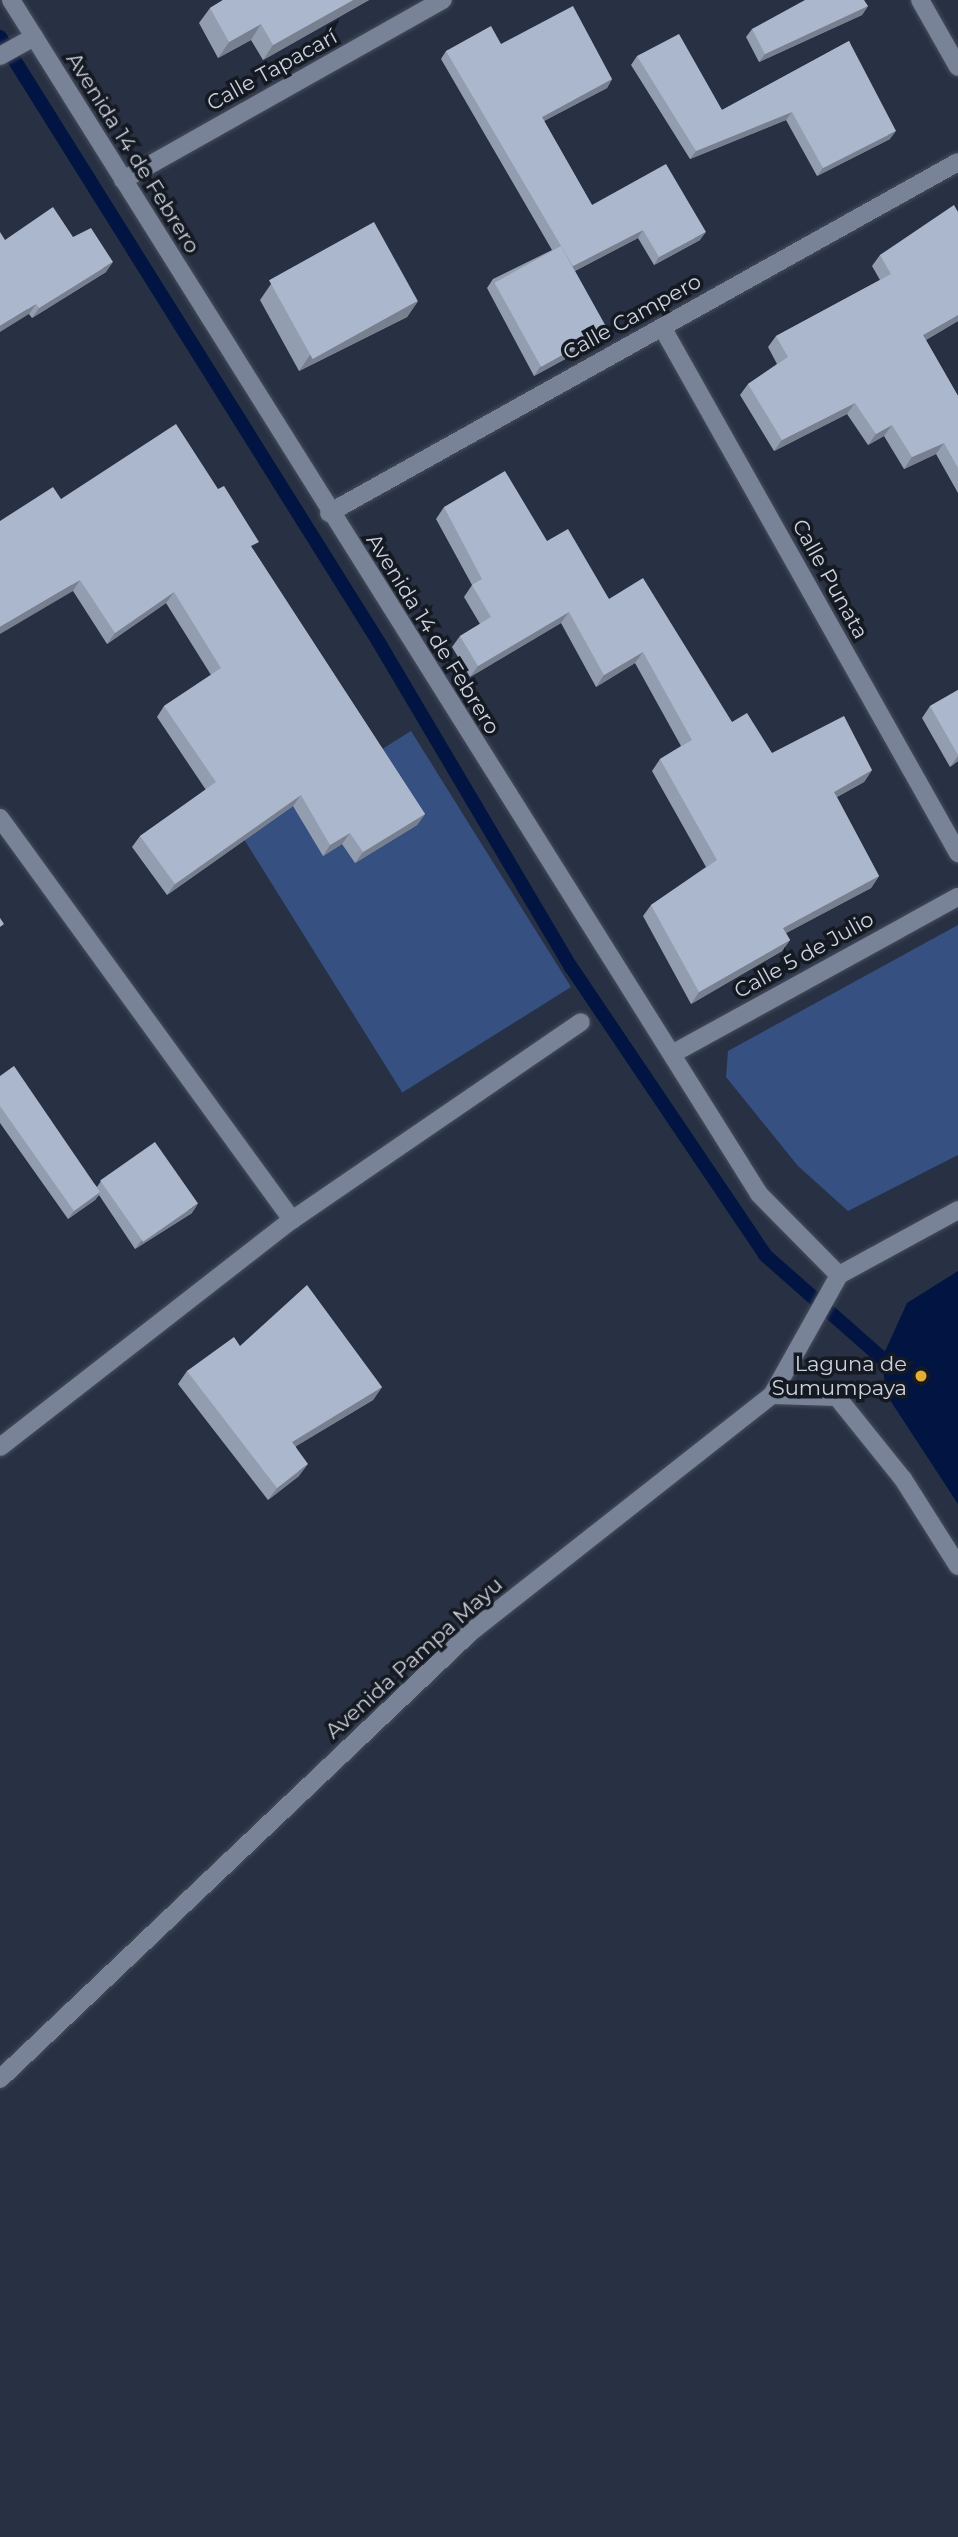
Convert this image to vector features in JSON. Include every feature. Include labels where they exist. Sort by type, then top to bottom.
[{"type":"street","name":"Avenida 14 de Febrero","points":[[11,0],[29,40],[123,180],[329,513],[759,1194],[839,1275]]},
{"type":"street","name":"Calle Tapacarí","points":[[123,180],[443,0]]},
{"type":"street","points":[[920,0],[958,67]]},
{"type":"street","points":[[0,56],[29,40]]},
{"type":"street","name":"Calle Campero","points":[[329,513],[958,162]]},
{"type":"street","name":"Calle Punata","points":[[662,327],[958,853]]},
{"type":"street","points":[[0,818],[292,1220]]},
{"type":"street","name":"Calle 5 de Julio","points":[[673,1054],[958,897]]},
{"type":"street","points":[[0,1447],[292,1220],[581,1023]]},
{"type":"street","points":[[839,1275],[958,1210]]},
{"type":"street","name":"Avenida Pampa Mayu","points":[[0,2079],[472,1631],[772,1395],[839,1275]]},
{"type":"street","points":[[772,1395],[837,1397],[903,1479],[958,1566]]},
{"type":"shaded area","points":[[411,731],[571,987],[402,1093],[242,836]]},
{"type":"shaded area","points":[[958,925],[958,1155],[848,1211],[798,1166],[726,1077],[728,1051]]},
{"type":"shaded area","name":"Laguna de Sumumpaya","points":[[958,1271],[958,1504],[886,1394],[882,1358],[907,1303]]},
{"type":"building","points":[[223,0],[353,0],[273,45],[261,24],[229,42],[210,8]]},
{"type":"building","points":[[805,0],[864,0],[868,6],[765,54],[752,29]]},
{"type":"building","points":[[573,6],[612,79],[542,117],[592,205],[666,164],[706,232],[659,257],[643,230],[573,266],[446,51],[491,26],[501,44]]},
{"type":"building","points":[[679,34],[722,110],[849,41],[896,131],[823,168],[792,112],[696,151],[637,56]]},
{"type":"building","points":[[954,205],[958,212],[958,315],[923,335],[958,396],[958,468],[944,443],[912,457],[892,425],[876,434],[855,403],[782,440],[748,384],[788,357],[776,336],[891,274],[880,255]]},
{"type":"building","points":[[53,207],[73,237],[91,228],[113,262],[39,308],[36,304],[0,326],[0,232],[5,240]]},
{"type":"building","points":[[374,222],[418,301],[313,359],[269,280]]},
{"type":"building","points":[[561,246],[608,330],[541,367],[495,283]]},
{"type":"building","points":[[176,424],[218,489],[224,486],[259,542],[251,546],[425,814],[363,852],[350,833],[330,845],[301,795],[175,884],[140,836],[216,782],[164,706],[221,668],[174,592],[115,633],[80,580],[0,627],[0,521],[53,487],[61,499]]},
{"type":"building","points":[[505,471],[547,541],[568,529],[609,599],[643,578],[732,722],[747,713],[772,753],[844,716],[872,770],[834,792],[879,876],[783,928],[790,940],[699,992],[651,905],[717,860],[660,759],[692,740],[643,652],[604,675],[569,612],[478,666],[460,636],[491,617],[472,585],[482,579],[444,507]]},
{"type":"building","points":[[958,690],[958,755],[930,706]]},
{"type":"building","points":[[14,1066],[100,1192],[74,1211],[0,1106],[0,1076]]},
{"type":"building","points":[[155,1142],[198,1203],[143,1242],[100,1180]]},
{"type":"building","points":[[307,1285],[382,1387],[292,1442],[308,1464],[277,1488],[187,1371],[234,1337],[240,1346]]},
{"type":"waterway","points":[[0,37],[378,641],[571,967],[765,1255],[882,1358]]},
{"type":"place","name":"Laguna de Sumumpaya","points":[[921,1376]]}]
